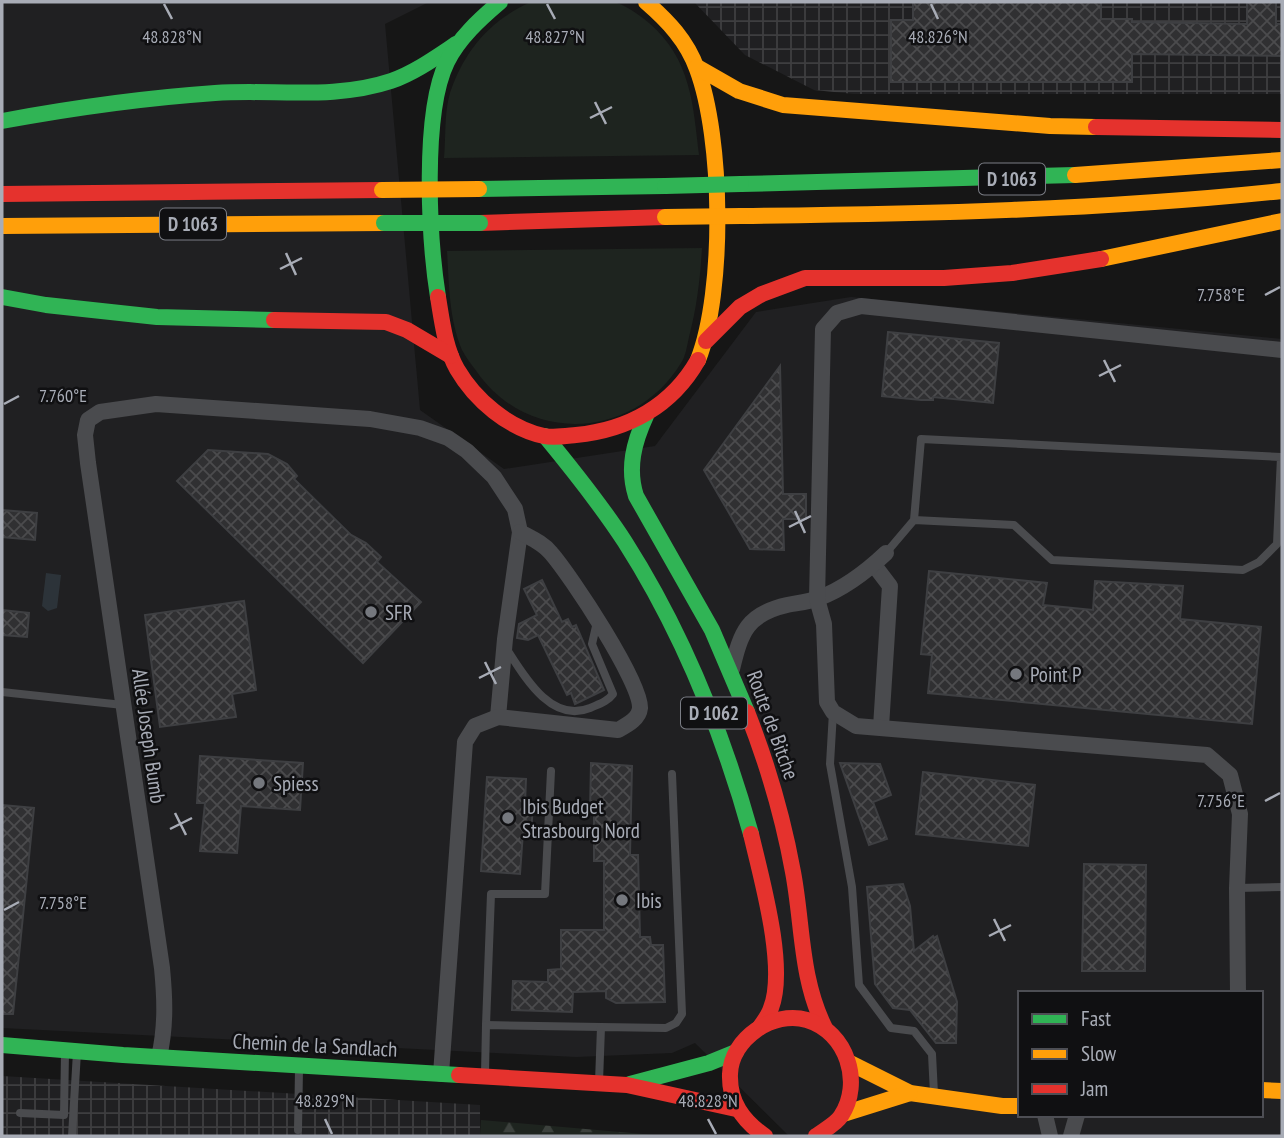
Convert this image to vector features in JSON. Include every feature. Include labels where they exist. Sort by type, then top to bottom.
[{"type":"main road","points":[[2,121],[54,111],[216,93],[357,89],[390,81],[408,73],[456,44],[500,2]]},
{"type":"main road","points":[[456,44],[443,71],[436,99],[431,209],[438,303],[451,356],[474,391],[508,420],[545,436],[586,435],[646,416],[673,395],[689,376],[706,341],[713,298],[716,205],[712,123],[697,67],[683,39],[661,12],[646,2]]},
{"type":"main road","points":[[697,67],[739,91],[783,105],[1050,126],[1282,130]]},
{"type":"main road","name":"D 1063","points":[[2,194],[958,181],[1124,174],[1282,160]]},
{"type":"main road","name":"D 1063","points":[[2,226],[480,223],[665,217],[957,213],[1109,207],[1282,191]]},
{"type":"main road","points":[[706,341],[740,307],[761,294],[805,278],[943,278],[1012,273],[1130,255],[1282,221]]},
{"type":"main road","points":[[2,297],[46,305],[151,316],[386,322],[407,330],[451,356]]},
{"type":"main road","name":"Route de Bitche","points":[[646,416],[634,440],[631,463],[633,487],[640,506],[694,595],[732,671],[754,727],[782,818],[799,906],[810,995],[815,1011],[825,1028],[836,1038],[850,1063]]},
{"type":"main road","name":"D 1062","points":[[545,436],[589,491],[654,588],[690,657],[723,737],[753,839],[772,949],[774,996],[771,1009],[760,1027]]},
{"type":"main road","points":[[765,1136],[749,1126],[736,1109],[730,1090],[730,1070],[736,1052],[742,1042],[772,1021],[799,1019],[825,1028]]},
{"type":"main road","name":"Chemin de la Sandlach","points":[[2,1045],[627,1085],[736,1109]]},
{"type":"main road","name":"Chemin de la Sandlach","points":[[627,1085],[709,1063],[736,1052]]},
{"type":"main road","points":[[850,1063],[910,1093],[1018,1106]]},
{"type":"main road","points":[[822,1135],[843,1114],[850,1098],[853,1081],[850,1063]]},
{"type":"main road","points":[[1263,1090],[1282,1091]]},
{"type":"main road","points":[[843,1114],[910,1093]]},
{"type":"street","points":[[1238,991],[1237,888],[1240,814],[1230,775],[1207,755],[856,726],[833,712],[827,702],[824,624],[817,599],[823,329],[837,313],[861,306],[1282,350]]},
{"type":"street","name":"Allée Joseph Bumb","points":[[159,1057],[164,1035],[166,1003],[88,463],[85,435],[88,420],[100,412],[133,405],[156,404],[370,419],[420,428],[448,438],[467,451],[494,477],[515,509],[520,532]]},
{"type":"street","points":[[441,1074],[465,742],[475,726],[498,718],[618,730],[634,721],[640,709],[636,689],[598,621],[551,552],[541,543],[520,532],[498,718]]},
{"type":"street","points":[[732,671],[739,642],[750,622],[770,609],[817,599],[874,565],[886,553]]},
{"type":"street","points":[[874,565],[890,586],[881,727]]},
{"type":"street","points":[[1045,1117],[1050,1136]]},
{"type":"street","points":[[1071,1136],[1076,1117]]},
{"type":"lane","points":[[886,553],[914,520],[921,439],[1281,457],[1277,544],[1259,562],[1243,570],[1052,560],[1014,526],[914,520]]},
{"type":"lane","points":[[505,646],[529,684],[552,704],[572,712],[584,710],[608,701],[613,694],[592,644],[598,621]]},
{"type":"lane","points":[[2,692],[123,705]]},
{"type":"lane","points":[[833,712],[830,764],[852,887],[859,985],[891,1028],[914,1031],[932,1054],[934,1096]]},
{"type":"lane","points":[[485,1077],[491,894],[545,894],[551,771]]},
{"type":"lane","points":[[486,1025],[666,1028],[676,1023],[682,1014],[672,774]]},
{"type":"lane","points":[[1237,888],[1282,887]]},
{"type":"lane","points":[[598,1084],[601,1027]]},
{"type":"lane","points":[[20,1113],[64,1115],[71,1049]]},
{"type":"lane","points":[[71,1049],[72,1136]]},
{"type":"lane","points":[[298,1130],[299,1066]]},
{"type":"shaded area","points":[[2,2],[429,2],[385,24],[420,410],[504,469],[655,446],[756,312],[851,297],[1282,339],[1282,1136],[789,1136],[695,1043],[672,1053],[576,1057],[2,1028]]},
{"type":"shaded area","points":[[694,2],[1282,2],[1282,94],[854,94],[814,90],[745,55]]},
{"type":"shaded area","points":[[46,573],[61,575],[57,608],[48,611],[42,606]]},
{"type":"shaded area","points":[[2,1076],[480,1105],[480,1136],[2,1136]]},
{"type":"green space","points":[[531,2],[612,2],[627,7],[649,23],[663,37],[682,67],[692,100],[699,155],[444,158],[448,101],[463,64],[480,38],[503,18]]},
{"type":"green space","points":[[702,248],[696,304],[683,360],[661,388],[637,407],[610,419],[581,424],[552,422],[524,412],[499,396],[477,372],[462,350],[452,314],[447,251]]},
{"type":"green space","points":[[481,1120],[666,1136],[480,1136]]},
{"type":"building","points":[[913,2],[1101,2],[1101,19],[1247,24],[1247,2],[1276,2],[1276,24],[1282,24],[1282,56],[1132,54],[1132,82],[891,82],[891,20],[913,20]]},
{"type":"building","points":[[888,332],[999,343],[993,403],[933,397],[933,400],[921,400],[882,396]]},
{"type":"building","points":[[780,366],[783,494],[806,494],[806,519],[783,519],[784,550],[750,549],[704,470]]},
{"type":"building","points":[[208,450],[268,454],[287,464],[297,476],[294,479],[351,535],[366,543],[381,557],[377,562],[421,602],[363,663],[177,481]]},
{"type":"building","points":[[2,510],[37,513],[35,540],[2,537]]},
{"type":"building","points":[[929,571],[1047,583],[1043,605],[1093,610],[1095,581],[1183,586],[1180,619],[1261,627],[1252,724],[928,693],[932,655],[921,654]]},
{"type":"building","points":[[542,580],[562,622],[568,619],[572,627],[576,625],[604,690],[575,704],[571,693],[567,695],[538,635],[528,640],[517,638],[519,624],[537,615],[524,589]]},
{"type":"building","points":[[244,601],[256,690],[232,694],[236,717],[160,727],[145,615]]},
{"type":"building","points":[[2,610],[29,613],[27,637],[2,635]]},
{"type":"building","name":"Spiess","points":[[200,756],[303,763],[300,810],[241,806],[237,853],[200,851],[205,803],[197,803]]},
{"type":"building","name":"Ibis","points":[[591,763],[632,766],[630,855],[638,855],[640,937],[650,937],[651,945],[663,945],[665,1002],[616,1003],[606,998],[606,991],[573,992],[572,1012],[512,1010],[513,981],[548,982],[548,970],[561,969],[561,930],[604,930],[604,861],[594,861],[594,812],[590,812]]},
{"type":"building","points":[[840,763],[880,764],[891,795],[873,802],[887,839],[869,845]]},
{"type":"building","points":[[923,772],[1035,785],[1028,846],[916,834]]},
{"type":"building","name":"Ibis Budget Strasbourg Nord","points":[[487,777],[526,779],[525,804],[533,805],[531,833],[523,832],[520,874],[481,871]]},
{"type":"building","points":[[2,805],[34,808],[13,1014],[2,1014]]},
{"type":"building","points":[[1084,864],[1146,865],[1145,971],[1082,971]]},
{"type":"building","points":[[903,884],[910,906],[914,951],[933,936],[937,936],[957,1002],[956,1043],[936,1043],[910,1010],[893,1008],[875,984],[867,887]]},
{"type":"traffic: fast","points":[[438,297],[432,243],[430,177],[434,112],[439,84],[447,62],[458,45],[500,2]]},
{"type":"traffic: fast","points":[[2,121],[108,104],[188,95],[237,92],[304,93],[369,87],[408,74],[456,44]]},
{"type":"traffic: fast","points":[[741,184],[1075,175]]},
{"type":"traffic: fast","points":[[665,186],[741,184]]},
{"type":"traffic: fast","points":[[479,189],[665,186]]},
{"type":"traffic: fast","points":[[384,223],[480,223]]},
{"type":"traffic: fast","points":[[2,297],[46,305],[157,317],[274,320]]},
{"type":"traffic: fast","points":[[646,416],[633,455],[632,475],[636,496],[712,630],[747,712]]},
{"type":"traffic: fast","points":[[545,436],[616,528],[665,611],[714,720],[751,834]]},
{"type":"traffic: fast","points":[[2,1045],[459,1075]]},
{"type":"traffic: fast","points":[[630,1084],[709,1063],[736,1052]]},
{"type":"traffic: slow","points":[[646,2],[676,32],[688,49],[706,98],[712,134],[716,173],[716,256],[707,331],[698,360]]},
{"type":"traffic: slow","points":[[697,67],[739,91],[783,105],[1050,126],[1096,127]]},
{"type":"traffic: slow","points":[[1075,175],[1282,160]]},
{"type":"traffic: slow","points":[[382,190],[479,189]]},
{"type":"traffic: slow","points":[[741,216],[1012,210],[1147,203],[1282,191]]},
{"type":"traffic: slow","points":[[665,217],[741,216]]},
{"type":"traffic: slow","points":[[1101,259],[1282,221]]},
{"type":"traffic: slow","points":[[2,226],[384,223]]},
{"type":"traffic: slow","points":[[850,1063],[910,1093],[1018,1106]]},
{"type":"traffic: slow","points":[[1263,1090],[1282,1091]]},
{"type":"traffic: slow","points":[[843,1114],[910,1093]]},
{"type":"traffic: jam","points":[[1096,127],[1282,130]]},
{"type":"traffic: jam","points":[[2,194],[382,190]]},
{"type":"traffic: jam","points":[[480,223],[665,217]]},
{"type":"traffic: jam","points":[[706,341],[740,307],[762,294],[805,278],[944,278],[1012,273],[1101,259]]},
{"type":"traffic: jam","points":[[438,297],[444,334],[464,380],[483,402],[505,419],[518,427],[544,436],[560,437],[595,432],[631,421],[662,403],[698,360]]},
{"type":"traffic: jam","points":[[274,320],[386,322],[407,330],[451,356]]},
{"type":"traffic: jam","points":[[747,712],[768,771],[784,831],[793,872],[807,971],[825,1028]]},
{"type":"traffic: jam","points":[[751,834],[771,922],[776,970],[771,1008],[760,1027]]},
{"type":"traffic: jam","points":[[765,1136],[750,1124],[735,1102],[730,1084],[732,1061],[738,1049],[756,1030],[768,1023],[794,1018],[821,1026],[832,1035],[841,1047],[850,1074],[851,1089],[841,1116],[816,1136]]},
{"type":"traffic: jam","points":[[459,1075],[627,1085],[736,1109]]},
{"type":"place","name":"SFR","points":[[371,612]]},
{"type":"place","name":"Point P","points":[[1016,674]]},
{"type":"place","name":"Spiess","points":[[259,783]]},
{"type":"place","name":"Ibis Budget Strasbourg Nord","points":[[508,818]]},
{"type":"place","name":"Ibis","points":[[622,900]]}]
